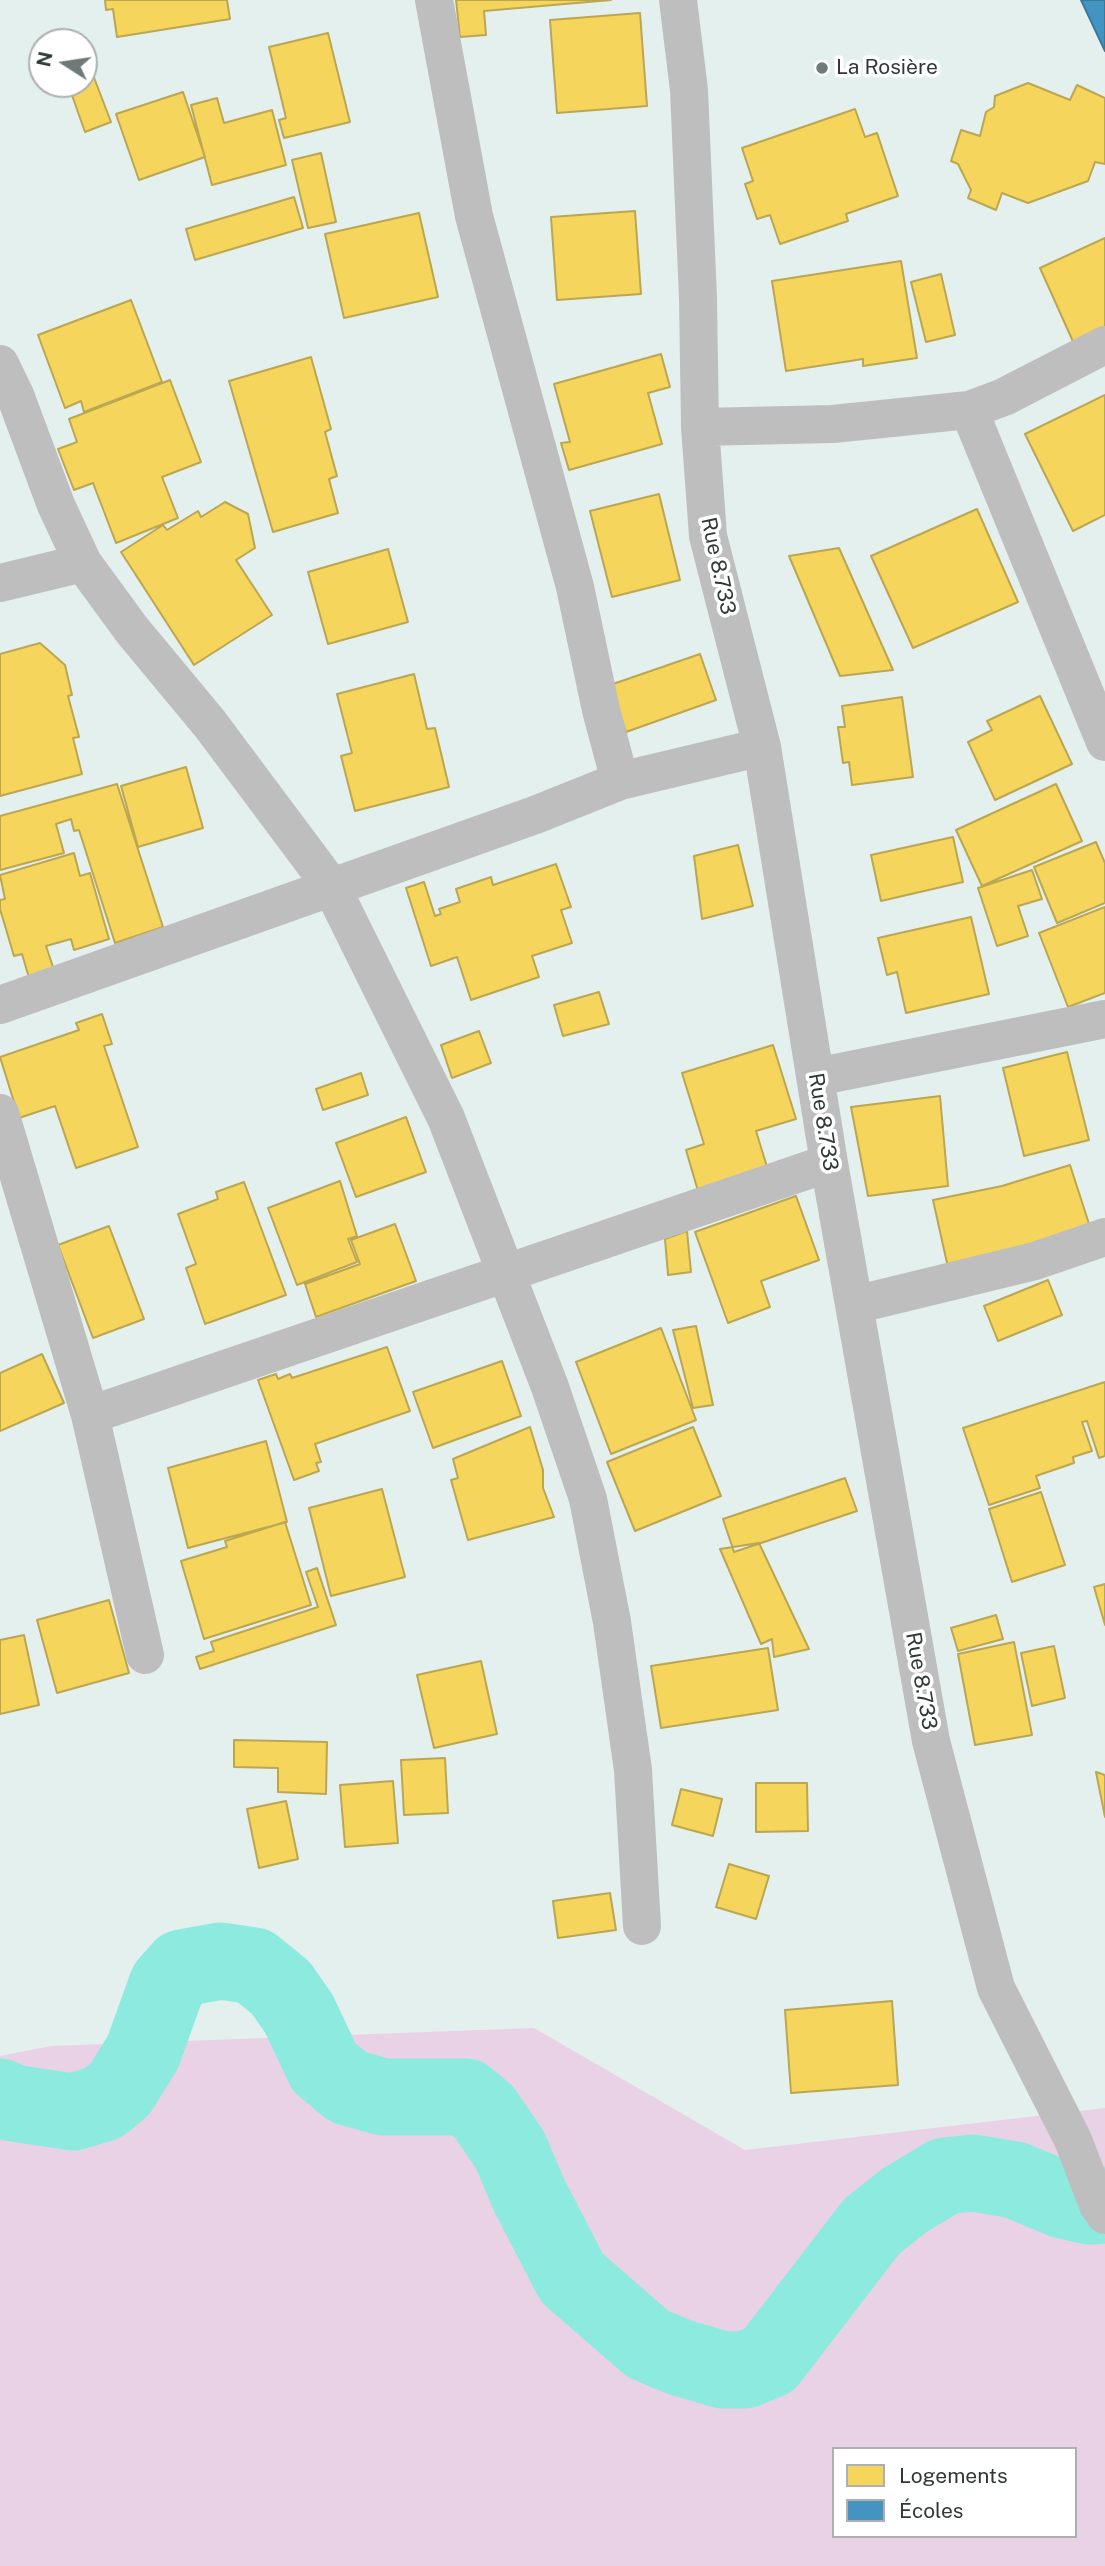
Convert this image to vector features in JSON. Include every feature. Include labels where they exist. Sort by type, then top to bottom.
[{"type":"street","points":[[434,0],[474,216],[575,587],[601,710],[620,781]]},
{"type":"street","name":"Rue 8.733","points":[[678,0],[689,90],[698,298],[700,427],[708,536],[762,747],[829,1163],[931,1741],[996,1988],[1073,2140],[1098,2205],[1105,2215]]},
{"type":"street","points":[[700,427],[833,424],[969,410],[1004,397],[1105,345]]},
{"type":"street","points":[[0,364],[15,396],[56,505],[83,563],[132,631],[209,724],[331,886],[446,1118],[550,1387],[588,1499],[612,1622],[633,1770],[642,1926]]},
{"type":"street","points":[[969,410],[1105,742]]},
{"type":"street","points":[[0,583],[83,563]]},
{"type":"street","points":[[0,1005],[535,815],[620,781],[762,747]]},
{"type":"street","points":[[816,1077],[1105,1019]]},
{"type":"street","points":[[0,1113],[90,1415],[145,1655]]},
{"type":"street","points":[[90,1415],[829,1163]]},
{"type":"street","points":[[854,1305],[1035,1261],[1105,1237]]},
{"type":"shaded area","points":[[534,2028],[745,2150],[1105,2108],[1105,2566],[0,2566],[0,2056],[51,2046]]},
{"type":"building: Logements","points":[[105,0],[227,0],[230,19],[117,37],[113,9],[106,10]]},
{"type":"building: Logements","points":[[456,0],[611,0],[484,11],[486,35],[460,37]]},
{"type":"building: Logements","points":[[640,13],[647,106],[557,113],[550,20]]},
{"type":"building: Logements","points":[[328,33],[350,122],[284,138],[279,120],[286,118],[269,47]]},
{"type":"building: Logements","points":[[1028,83],[1070,100],[1077,85],[1105,98],[1105,164],[1095,162],[1088,181],[1028,203],[1002,193],[996,210],[968,198],[971,190],[958,164],[951,161],[961,130],[980,136],[986,112],[994,107],[995,96]]},
{"type":"building: Logements","points":[[98,88],[111,122],[85,132],[73,98],[98,98]]},
{"type":"building: Logements","points":[[183,92],[205,157],[139,180],[116,114]]},
{"type":"building: Logements","points":[[217,98],[224,123],[272,110],[286,165],[212,185],[191,105]]},
{"type":"building: Logements","points":[[855,109],[865,137],[877,133],[898,196],[846,214],[848,221],[780,244],[770,215],[757,219],[745,184],[753,181],[742,148]]},
{"type":"building: Logements","points":[[321,153],[336,222],[308,228],[292,160]]},
{"type":"building: Logements","points":[[294,197],[303,228],[195,260],[186,229]]},
{"type":"building: Logements","points":[[635,211],[641,294],[557,300],[551,217]]},
{"type":"building: Logements","points":[[419,213],[438,297],[344,318],[325,234]]},
{"type":"building: Logements","points":[[1105,238],[1105,332],[1075,346],[1040,268]]},
{"type":"building: Logements","points":[[901,261],[917,358],[863,366],[863,359],[786,371],[772,281]]},
{"type":"building: Logements","points":[[941,274],[955,335],[926,342],[911,282]]},
{"type":"building: Logements","points":[[131,300],[162,382],[84,412],[81,401],[65,408],[38,335]]},
{"type":"building: Logements","points":[[661,354],[670,387],[648,393],[662,444],[569,470],[561,443],[570,442],[554,384]]},
{"type":"building: Logements","points":[[311,357],[331,429],[325,432],[337,476],[329,479],[338,513],[273,532],[229,381]]},
{"type":"building: Logements","points":[[170,380],[201,462],[162,477],[178,518],[116,543],[93,483],[74,490],[58,449],[77,442],[69,419]]},
{"type":"building: Logements","points":[[1105,395],[1105,515],[1073,531],[1025,434]]},
{"type":"building: Logements","points":[[659,494],[680,580],[612,597],[590,511]]},
{"type":"building: Logements","points":[[225,502],[248,514],[255,548],[236,560],[272,615],[194,665],[121,552],[163,525],[167,530],[198,511],[201,517]]},
{"type":"building: Logements","points":[[977,509],[1018,602],[913,648],[871,556]]},
{"type":"building: Logements","points":[[839,548],[893,670],[840,676],[789,556]]},
{"type":"building: Logements","points":[[388,549],[408,622],[328,644],[308,572]]},
{"type":"building: Logements","points":[[40,643],[65,665],[72,695],[68,696],[79,737],[73,738],[82,774],[0,796],[0,654]]},
{"type":"building: Logements","points":[[700,654],[716,700],[626,732],[610,685]]},
{"type":"building: Logements","points":[[414,674],[427,729],[435,728],[449,787],[355,811],[341,756],[352,753],[337,694]]},
{"type":"building: Logements","points":[[1040,696],[1072,764],[995,800],[968,742],[992,730],[987,721]]},
{"type":"building: Logements","points":[[902,697],[913,777],[852,785],[849,762],[843,763],[838,727],[845,727],[842,706]]},
{"type":"building: Logements","points":[[186,767],[203,828],[138,847],[121,786]]},
{"type":"building: Logements","points":[[117,784],[163,927],[115,943],[79,830],[74,831],[71,819],[56,824],[64,853],[0,870],[0,816]]},
{"type":"building: Logements","points":[[1056,784],[1082,841],[982,886],[956,830]]},
{"type":"building: Logements","points":[[953,837],[963,882],[881,901],[871,855]]},
{"type":"building: Logements","points":[[1096,842],[1105,863],[1105,903],[1057,923],[1034,867]]},
{"type":"building: Logements","points":[[738,845],[753,906],[702,919],[694,856]]},
{"type":"building: Logements","points":[[74,853],[80,876],[90,873],[109,939],[74,950],[71,939],[46,946],[55,973],[30,981],[22,954],[14,956],[0,909],[0,900],[5,899],[0,875]]},
{"type":"building: Logements","points":[[556,864],[571,907],[561,910],[572,943],[532,956],[539,977],[471,1000],[457,957],[431,966],[406,888],[424,882],[435,916],[441,914],[439,909],[460,902],[456,889],[491,877],[493,885]]},
{"type":"building: Logements","points":[[1032,870],[1042,899],[1018,906],[1028,936],[997,946],[978,888]]},
{"type":"building: Logements","points":[[1105,907],[1105,993],[1068,1007],[1039,933]]},
{"type":"building: Logements","points":[[971,917],[989,994],[906,1013],[897,972],[887,975],[878,938]]},
{"type":"building: Logements","points":[[599,992],[609,1024],[563,1036],[554,1005]]},
{"type":"building: Logements","points":[[102,1014],[112,1044],[104,1046],[138,1147],[76,1168],[55,1106],[19,1118],[0,1057],[79,1030],[76,1023]]},
{"type":"building: Logements","points":[[479,1031],[491,1063],[452,1078],[441,1045]]},
{"type":"building: Logements","points":[[773,1045],[796,1119],[756,1131],[768,1170],[698,1191],[686,1150],[704,1144],[682,1073]]},
{"type":"building: Logements","points":[[1067,1052],[1089,1140],[1024,1156],[1003,1068]]},
{"type":"building: Logements","points":[[361,1073],[368,1095],[323,1110],[316,1089]]},
{"type":"building: Logements","points":[[940,1096],[948,1186],[868,1196],[851,1107]]},
{"type":"building: Logements","points":[[406,1117],[426,1172],[356,1197],[336,1143]]},
{"type":"building: Logements","points":[[1070,1165],[1091,1230],[949,1272],[933,1200],[1002,1186]]},
{"type":"building: Logements","points":[[340,1181],[357,1236],[348,1239],[357,1262],[297,1285],[268,1208]]},
{"type":"building: Logements","points":[[244,1182],[286,1295],[205,1324],[186,1268],[196,1264],[178,1214],[218,1199],[216,1192]]},
{"type":"building: Logements","points":[[796,1196],[819,1260],[761,1281],[770,1307],[728,1323],[695,1232]]},
{"type":"building: Logements","points":[[395,1224],[416,1281],[316,1317],[305,1284],[360,1264],[351,1240]]},
{"type":"building: Logements","points":[[109,1226],[144,1319],[93,1338],[58,1245]]},
{"type":"building: Logements","points":[[687,1231],[691,1272],[668,1275],[665,1239]]},
{"type":"building: Logements","points":[[1048,1280],[1062,1315],[998,1341],[984,1306]]},
{"type":"building: Logements","points":[[696,1326],[713,1405],[693,1408],[673,1330]]},
{"type":"building: Logements","points":[[661,1328],[696,1420],[611,1454],[576,1362]]},
{"type":"building: Logements","points":[[387,1347],[410,1411],[315,1444],[321,1462],[316,1463],[319,1471],[294,1480],[258,1380],[276,1374],[278,1379],[290,1374],[292,1378]]},
{"type":"building: Logements","points":[[42,1354],[64,1403],[0,1431],[0,1373]]},
{"type":"building: Logements","points":[[502,1361],[521,1416],[433,1448],[413,1392]]},
{"type":"building: Logements","points":[[1105,1382],[1105,1456],[1099,1458],[1087,1421],[1082,1422],[1092,1451],[1073,1457],[1074,1463],[1036,1476],[1040,1488],[989,1505],[963,1428]]},
{"type":"building: Logements","points":[[530,1427],[543,1470],[543,1488],[554,1517],[468,1540],[451,1480],[458,1478],[453,1459]]},
{"type":"building: Logements","points":[[693,1427],[721,1496],[635,1531],[607,1462]]},
{"type":"building: Logements","points":[[266,1441],[287,1522],[188,1548],[168,1468]]},
{"type":"building: Logements","points":[[845,1478],[857,1511],[734,1552],[723,1519]]},
{"type":"building: Logements","points":[[382,1489],[405,1577],[331,1596],[309,1508]]},
{"type":"building: Logements","points":[[1041,1492],[1065,1565],[1012,1582],[989,1509]]},
{"type":"building: Logements","points":[[285,1522],[311,1605],[204,1639],[181,1561],[227,1547],[225,1541]]},
{"type":"building: Logements","points":[[759,1543],[809,1649],[774,1657],[772,1639],[761,1644],[720,1549]]},
{"type":"building: Logements","points":[[317,1568],[336,1625],[200,1669],[196,1657],[214,1651],[211,1642],[318,1607],[306,1572]]},
{"type":"building: Logements","points":[[1105,1584],[1105,1625],[1094,1587]]},
{"type":"building: Logements","points":[[109,1600],[129,1673],[57,1693],[37,1620]]},
{"type":"building: Logements","points":[[996,1615],[1003,1639],[958,1651],[951,1628]]},
{"type":"building: Logements","points":[[24,1635],[39,1705],[0,1714],[0,1640]]},
{"type":"building: Logements","points":[[1014,1642],[1032,1735],[975,1745],[958,1654]]},
{"type":"building: Logements","points":[[1054,1646],[1065,1698],[1032,1706],[1021,1653]]},
{"type":"building: Logements","points":[[768,1648],[778,1710],[661,1728],[651,1666]]},
{"type":"building: Logements","points":[[481,1661],[497,1734],[434,1748],[417,1675]]},
{"type":"building: Logements","points":[[234,1740],[327,1742],[326,1794],[278,1792],[278,1768],[234,1767]]},
{"type":"building: Logements","points":[[445,1758],[448,1813],[404,1815],[401,1760]]},
{"type":"building: Logements","points":[[1096,1772],[1105,1775],[1105,1817]]},
{"type":"building: Logements","points":[[393,1781],[398,1843],[345,1847],[340,1785]]},
{"type":"building: Logements","points":[[756,1783],[807,1783],[808,1831],[756,1832]]},
{"type":"building: Logements","points":[[681,1789],[722,1799],[713,1836],[672,1825]]},
{"type":"building: Logements","points":[[286,1801],[298,1859],[259,1868],[247,1809]]},
{"type":"building: Logements","points":[[729,1864],[769,1876],[756,1919],[716,1907]]},
{"type":"building: Logements","points":[[610,1893],[616,1930],[558,1938],[553,1901]]},
{"type":"building: Logements","points":[[892,2001],[898,2085],[791,2093],[785,2010]]},
{"type":"building: Écoles","points":[[1081,0],[1105,0],[1105,51]]},
{"type":"waterway","points":[[0,2097],[13,2103],[73,2112],[103,2103],[120,2089],[143,2052],[167,1985],[182,1968],[221,1961],[254,1966],[281,1988],[299,2014],[324,2067],[348,2087],[383,2097],[466,2097],[484,2112],[510,2150],[529,2195],[572,2278],[648,2344],[679,2357],[723,2370],[745,2370],[769,2360],[872,2226],[905,2200],[945,2176],[973,2173],[1015,2180],[1063,2200],[1089,2206],[1105,2205]]},
{"type":"place","name":"La Rosière","points":[[822,68]]}]
